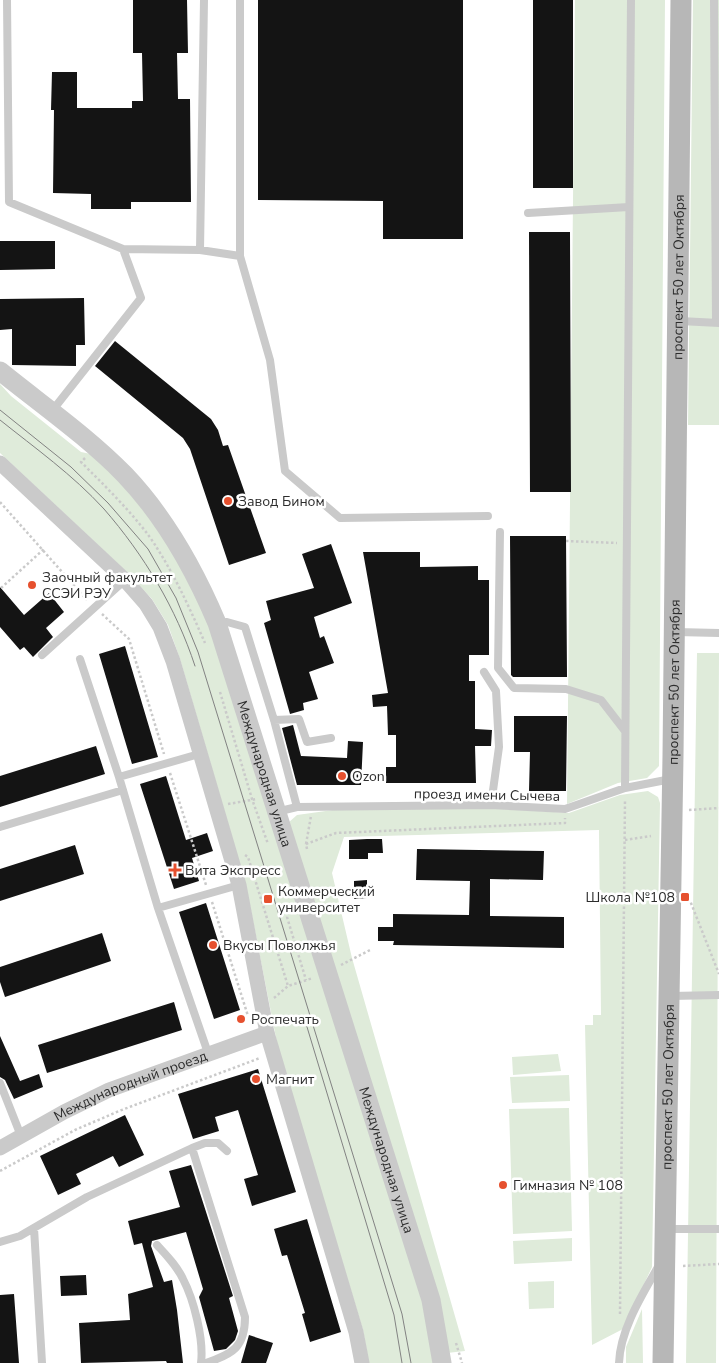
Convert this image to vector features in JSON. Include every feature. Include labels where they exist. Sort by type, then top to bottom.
[{"type":"main road","name":"проспект 50 лет Октября","points":[[663,1363],[681,0]]},
{"type":"street","name":"Международная улица","points":[[0,371],[126,476],[156,514],[189,563],[217,623],[326,973],[431,1300],[442,1363]]},
{"type":"street","points":[[0,463],[125,580],[146,604],[160,627],[173,661],[239,885],[266,1033],[356,1332],[362,1363]]},
{"type":"street","name":"Международный проезд","points":[[0,1148],[109,1090],[266,1033]]},
{"type":"lane","points":[[7,0],[8,202],[123,249],[200,250],[240,256]]},
{"type":"lane","points":[[200,250],[204,0]]},
{"type":"lane","points":[[240,0],[240,256],[270,360],[284,471],[340,518],[488,516]]},
{"type":"lane","points":[[625,788],[631,0]]},
{"type":"lane","points":[[678,320],[717,322],[714,0]]},
{"type":"lane","points":[[528,213],[629,207]]},
{"type":"lane","points":[[51,412],[141,298],[123,249]]},
{"type":"lane","points":[[500,532],[498,668],[514,688],[566,689],[601,700],[625,731]]},
{"type":"lane","points":[[42,655],[96,609],[125,580]]},
{"type":"lane","points":[[217,623],[227,622],[245,627],[274,720],[297,808]]},
{"type":"lane","points":[[674,632],[719,633]]},
{"type":"lane","points":[[80,659],[119,777],[158,908],[208,1054]]},
{"type":"lane","points":[[484,672],[496,691],[499,747],[492,804]]},
{"type":"lane","points":[[274,720],[299,719],[307,742],[331,738]]},
{"type":"lane","points":[[119,777],[199,754]]},
{"type":"lane","name":"проезд имени Сычева","points":[[274,805],[297,808],[492,804],[566,809],[625,788],[672,779]]},
{"type":"lane","points":[[0,827],[123,790]]},
{"type":"lane","points":[[158,908],[208,892],[239,885]]},
{"type":"lane","points":[[669,996],[719,995]]},
{"type":"lane","points":[[0,1083],[21,1136]]},
{"type":"lane","points":[[0,1242],[20,1236],[87,1197],[192,1148],[205,1143],[218,1143],[227,1151]]},
{"type":"lane","points":[[192,1148],[245,1317],[245,1330],[234,1351],[225,1357],[206,1363]]},
{"type":"lane","points":[[34,1228],[42,1363]]},
{"type":"lane","points":[[664,1229],[719,1229]]},
{"type":"lane","points":[[157,1245],[184,1280],[203,1349],[201,1363]]},
{"type":"lane","points":[[619,1363],[619,1348],[645,1290],[664,1257]]},
{"type":"path","points":[[81,462],[109,490],[156,546],[191,610],[208,650]]},
{"type":"path","points":[[0,502],[96,609],[129,639],[247,1012],[261,1008],[288,986],[326,973]]},
{"type":"path","points":[[566,541],[626,543]]},
{"type":"path","points":[[1,588],[44,549]]},
{"type":"path","points":[[219,687],[252,799],[271,851]]},
{"type":"path","points":[[620,1318],[625,788]]},
{"type":"path","points":[[224,804],[252,799],[274,805]]},
{"type":"path","points":[[308,854],[306,844],[312,807]]},
{"type":"path","points":[[689,810],[719,808]]},
{"type":"path","points":[[306,844],[336,833],[565,823],[566,809]]},
{"type":"path","points":[[625,840],[651,836]]},
{"type":"path","points":[[239,851],[248,857],[288,986]]},
{"type":"path","points":[[689,898],[719,974]]},
{"type":"path","points":[[290,904],[287,917],[306,980]]},
{"type":"path","points":[[337,956],[340,966],[372,949]]},
{"type":"path","points":[[0,1171],[76,1130],[119,1111],[262,1058]]},
{"type":"path","points":[[683,1266],[719,1264]]},
{"type":"green space","points":[[575,0],[665,0],[659,766],[647,778],[618,783],[567,804]]},
{"type":"green space","points":[[693,0],[719,0],[719,425],[688,425]]},
{"type":"green space","points":[[0,384],[11,396],[81,452],[91,454],[119,481],[151,519],[179,561],[212,631],[426,1301],[435,1363],[369,1363],[363,1330],[279,1053],[246,885],[180,659],[168,625],[152,599],[129,574],[0,453]]},
{"type":"green space","points":[[697,653],[719,653],[716,1363],[686,1363]]},
{"type":"green space","points":[[648,791],[658,797],[660,803],[652,1267],[623,1329],[592,1345],[585,1025],[593,1025],[593,1015],[601,1015],[599,830],[344,837],[332,873],[352,958],[465,1351],[447,1353],[288,823],[297,815],[333,810],[491,808],[569,813],[620,795]]},
{"type":"green space","points":[[558,1054],[561,1071],[513,1075],[512,1057]]},
{"type":"green space","points":[[569,1075],[570,1101],[512,1103],[510,1077]]},
{"type":"green space","points":[[569,1108],[572,1231],[513,1234],[509,1109]]},
{"type":"green space","points":[[572,1238],[572,1261],[514,1264],[513,1241]]},
{"type":"green space","points":[[554,1281],[554,1308],[529,1309],[528,1282]]},
{"type":"green space","points":[[642,1309],[643,1363],[626,1363],[626,1347]]},
{"type":"building","points":[[133,0],[187,0],[188,53],[177,53],[178,99],[190,99],[191,202],[131,202],[131,209],[91,209],[91,194],[53,193],[54,110],[51,110],[52,72],[77,72],[77,108],[132,108],[132,101],[143,101],[142,53],[133,53]]},
{"type":"building","points":[[258,0],[463,0],[463,239],[383,239],[383,201],[258,200]]},
{"type":"building","points":[[533,0],[573,0],[573,188],[533,188]]},
{"type":"building","points":[[529,232],[570,232],[571,492],[530,492]]},
{"type":"building","points":[[0,241],[55,241],[55,269],[0,270]]},
{"type":"building","points":[[84,298],[85,345],[76,345],[76,366],[12,365],[12,329],[0,330],[0,299]]},
{"type":"building","name":"Завод Бином","points":[[115,341],[211,419],[218,430],[223,446],[228,445],[266,553],[229,565],[190,449],[183,438],[95,366]]},
{"type":"building","points":[[510,536],[566,536],[567,677],[513,677],[511,675]]},
{"type":"building","points":[[331,544],[352,603],[314,617],[320,638],[324,636],[334,663],[309,672],[318,699],[303,703],[304,710],[290,714],[264,623],[271,620],[266,601],[314,588],[302,554]]},
{"type":"building","points":[[363,552],[420,552],[420,567],[478,566],[478,580],[489,580],[489,655],[469,655],[469,681],[475,681],[475,729],[492,730],[491,746],[475,746],[476,783],[386,783],[386,767],[396,767],[396,735],[388,735],[387,706],[373,707],[372,695],[388,693]]},
{"type":"building","points":[[0,587],[24,615],[49,593],[64,612],[46,628],[53,637],[33,657],[24,647],[20,650],[0,627]]},
{"type":"building","points":[[125,646],[158,757],[132,764],[99,654]]},
{"type":"building","points":[[514,716],[567,716],[566,791],[529,791],[530,752],[514,752]]},
{"type":"building","points":[[293,725],[301,756],[347,758],[348,741],[363,742],[361,785],[297,785],[282,728]]},
{"type":"building","points":[[96,746],[105,774],[0,807],[0,776]]},
{"type":"building","points":[[166,776],[186,840],[207,833],[213,851],[192,858],[199,881],[174,889],[140,784]]},
{"type":"building","points":[[382,839],[383,853],[368,853],[368,859],[349,859],[349,840]]},
{"type":"building","points":[[75,845],[84,874],[0,901],[0,869]]},
{"type":"building","points":[[417,849],[544,851],[543,880],[490,879],[490,916],[564,917],[564,948],[393,945],[394,941],[378,941],[378,927],[393,927],[393,914],[469,915],[470,881],[416,880]]},
{"type":"building","points":[[367,880],[367,898],[354,899],[354,881]]},
{"type":"building","points":[[206,903],[240,1010],[214,1019],[179,912]]},
{"type":"building","points":[[102,933],[111,961],[5,997],[0,982],[0,967]]},
{"type":"building","points":[[174,1002],[182,1030],[47,1073],[38,1045]]},
{"type":"building","points":[[0,1036],[20,1081],[39,1074],[43,1087],[14,1099],[5,1080],[0,1077]]},
{"type":"building","points":[[258,1069],[296,1192],[252,1206],[244,1179],[258,1175],[238,1110],[215,1117],[219,1131],[193,1139],[178,1094]]},
{"type":"building","points":[[125,1115],[144,1155],[119,1167],[113,1156],[76,1174],[81,1184],[58,1195],[40,1156]]},
{"type":"building","points":[[191,1165],[233,1296],[229,1298],[238,1331],[235,1340],[226,1349],[214,1351],[199,1297],[203,1289],[186,1232],[152,1241],[151,1246],[164,1282],[172,1280],[183,1363],[167,1363],[166,1361],[81,1363],[79,1323],[130,1320],[128,1294],[153,1287],[142,1243],[134,1245],[128,1221],[180,1207],[169,1171]]},
{"type":"building","points":[[307,1219],[341,1332],[310,1342],[302,1314],[305,1313],[287,1255],[282,1256],[274,1229]]},
{"type":"building","points":[[86,1275],[87,1295],[61,1296],[60,1276]]},
{"type":"building","points":[[14,1294],[19,1363],[0,1363],[0,1295]]},
{"type":"building","points":[[249,1335],[273,1343],[266,1363],[241,1363]]},
{"type":"tram line","points":[[0,410],[71,467],[108,503],[148,549],[176,598],[198,652],[402,1314],[411,1363]]},
{"type":"tram line","points":[[0,420],[80,485],[119,527],[145,564],[168,603],[195,666]]},
{"type":"tram line","points":[[304,1017],[394,1315],[402,1363]]},
{"type":"place","name":"Завод Бином","points":[[228,501]]},
{"type":"place","name":"Заочный факультет ССЭИ РЭУ","points":[[32,585]]},
{"type":"place","name":"Ozon","points":[[342,776]]},
{"type":"place","name":"Вита Экспресс","points":[[175,870]]},
{"type":"place","name":"Школа №108","points":[[685,897]]},
{"type":"place","name":"Коммерческий университет","points":[[268,899]]},
{"type":"place","name":"Вкусы Поволжья","points":[[213,945]]},
{"type":"place","name":"Роспечать","points":[[241,1019]]},
{"type":"place","name":"Магнит","points":[[256,1079]]},
{"type":"place","name":"Гимназия № 108","points":[[503,1185]]}]
